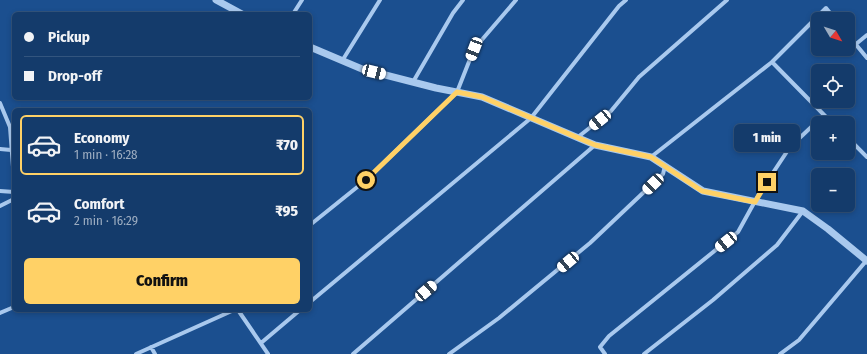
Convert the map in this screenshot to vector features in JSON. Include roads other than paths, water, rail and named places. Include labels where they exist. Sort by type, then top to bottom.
[{"type":"street","points":[[216,0],[238,12]]},
{"type":"street","points":[[294,12],[302,0]]},
{"type":"street","points":[[342,61],[380,0]]},
{"type":"street","points":[[413,82],[453,13],[463,0]]},
{"type":"street","points":[[312,223],[366,180],[457,92],[474,49],[516,0]]},
{"type":"street","points":[[312,300],[531,118],[619,6],[626,0]]},
{"type":"street","points":[[577,138],[611,111],[639,77],[727,0]]},
{"type":"street","points":[[822,12],[826,8],[829,12]]},
{"type":"street","points":[[651,157],[772,62],[811,23]]},
{"type":"street","points":[[867,35],[856,44],[867,58]]},
{"type":"street","points":[[312,48],[362,69],[482,97],[595,145],[651,157],[702,191],[803,211],[828,229],[867,261],[799,340],[780,354]]},
{"type":"street","points":[[605,354],[600,347],[609,336],[738,232],[759,194],[790,147],[824,115],[772,62]]},
{"type":"street","points":[[0,103],[10,127],[12,160]]},
{"type":"street","points":[[353,354],[595,145]]},
{"type":"street","points":[[855,145],[867,157]]},
{"type":"street","points":[[0,149],[11,150]]},
{"type":"street","points":[[450,354],[499,318],[590,243],[663,174],[665,166]]},
{"type":"street","points":[[0,191],[12,192]]},
{"type":"street","points":[[0,206],[12,200]]},
{"type":"street","points":[[644,354],[713,300],[777,245],[803,211]]},
{"type":"street","points":[[0,313],[12,308]]},
{"type":"street","points":[[136,354],[230,312]]},
{"type":"street","points":[[239,312],[268,354]]},
{"type":"street","points":[[261,343],[298,312]]},
{"type":"street","points":[[151,347],[155,354]]}]
